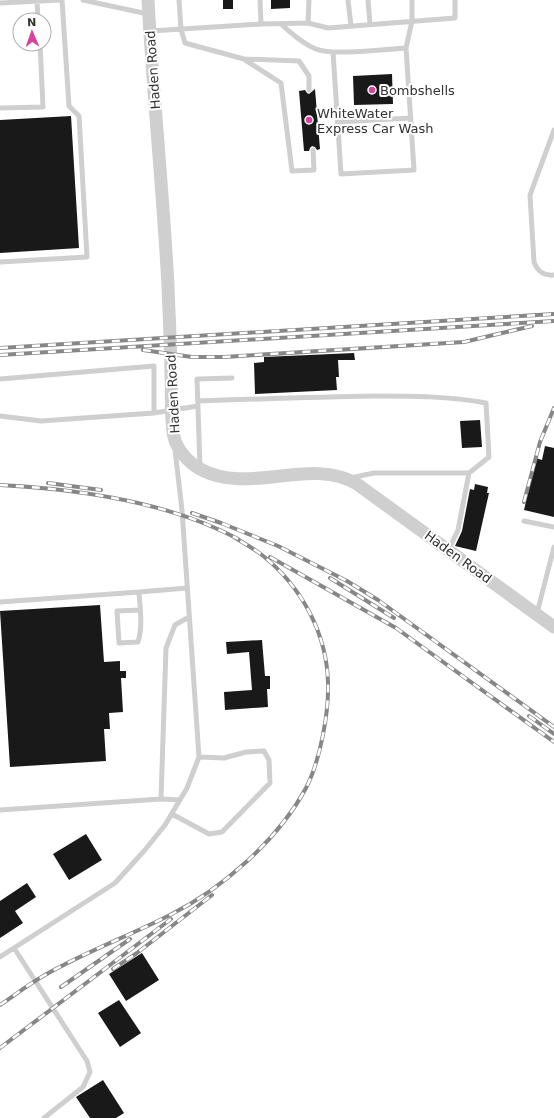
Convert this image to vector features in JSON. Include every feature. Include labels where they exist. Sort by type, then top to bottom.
[{"type":"street","name":"Haden Road","points":[[148,0],[168,284],[174,439],[184,456],[200,469],[220,477],[232,479],[245,480],[315,474],[338,475],[348,478],[554,627]]},
{"type":"lane","points":[[0,3],[61,0],[69,106],[79,116],[87,257],[0,262]]},
{"type":"lane","points":[[83,0],[149,14]]},
{"type":"lane","points":[[179,0],[181,29],[185,43],[244,59],[299,61],[309,76],[309,90]]},
{"type":"lane","points":[[260,0],[261,24]]},
{"type":"lane","points":[[308,23],[309,0]]},
{"type":"lane","points":[[348,0],[351,26]]},
{"type":"lane","points":[[368,0],[370,24]]},
{"type":"lane","points":[[333,52],[341,174],[414,170],[406,48],[412,21],[412,0]]},
{"type":"lane","points":[[150,31],[261,24],[308,23],[328,28],[455,18],[454,0]]},
{"type":"lane","points":[[37,1],[38,12]]},
{"type":"lane","points":[[280,24],[294,36],[316,49],[333,52],[406,48]]},
{"type":"lane","points":[[0,108],[43,107],[40,52]]},
{"type":"lane","points":[[244,59],[281,83],[292,172],[314,170],[313,150]]},
{"type":"lane","points":[[338,122],[411,118]]},
{"type":"lane","points":[[554,130],[530,194],[534,262],[536,269],[549,276],[554,275]]},
{"type":"lane","points":[[0,378],[154,366],[154,413]]},
{"type":"lane","points":[[200,469],[197,379],[232,378]]},
{"type":"lane","points":[[0,416],[41,421],[154,413],[198,403],[327,396],[420,396],[467,399],[486,403],[489,457],[469,473],[374,473],[348,478]]},
{"type":"lane","points":[[0,957],[115,882],[144,851],[165,825],[187,788],[199,757],[182,510],[174,439]]},
{"type":"lane","points":[[449,550],[458,530],[469,473]]},
{"type":"lane","points":[[524,521],[554,527]]},
{"type":"lane","points":[[536,614],[554,547]]},
{"type":"lane","points":[[0,602],[187,588]]},
{"type":"lane","points":[[139,592],[140,610],[141,633],[138,642],[119,643],[117,611],[140,610]]},
{"type":"lane","points":[[161,799],[166,648],[175,625],[189,617]]},
{"type":"lane","points":[[172,814],[209,834],[222,832],[270,783],[268,760],[264,751],[246,752],[224,758],[199,757]]},
{"type":"lane","points":[[0,810],[161,799],[180,800]]},
{"type":"lane","points":[[14,948],[87,1061],[90,1072],[83,1087],[44,1118]]},
{"type":"building","points":[[223,0],[233,0],[233,9],[223,9]]},
{"type":"building","points":[[271,0],[290,0],[290,8],[271,9]]},
{"type":"building","points":[[392,74],[393,104],[354,105],[353,76]]},
{"type":"building","name":"WhiteWater Express Car Wash","points":[[315,89],[320,149],[317,150],[312,146],[309,151],[304,151],[299,91],[305,90],[309,94]]},
{"type":"building","points":[[71,116],[79,248],[0,253],[0,120]]},
{"type":"building","points":[[354,353],[355,360],[338,360],[339,377],[336,377],[337,390],[255,394],[254,363],[264,362],[264,357]]},
{"type":"building","points":[[480,420],[482,447],[462,448],[460,421]]},
{"type":"building","points":[[545,446],[554,448],[554,517],[524,510],[536,458],[542,460]]},
{"type":"building","points":[[475,484],[488,487],[487,493],[489,493],[476,551],[455,546],[462,531],[470,489],[474,490]]},
{"type":"building","points":[[100,605],[104,662],[120,661],[120,671],[126,671],[126,678],[121,678],[123,712],[109,713],[110,729],[104,729],[106,761],[10,767],[0,611]]},
{"type":"building","points":[[262,640],[265,676],[270,676],[270,689],[267,689],[268,707],[225,710],[224,692],[252,690],[249,652],[227,654],[226,642]]},
{"type":"building","points":[[86,834],[102,860],[69,880],[53,854]]},
{"type":"building","points":[[27,883],[36,897],[15,911],[23,923],[0,938],[0,901]]},
{"type":"building","points":[[142,953],[159,980],[126,1001],[109,974]]},
{"type":"building","points":[[119,1000],[141,1033],[120,1047],[98,1013]]},
{"type":"building","points":[[103,1080],[124,1113],[116,1118],[90,1118],[76,1097]]},
{"type":"railway","points":[[0,348],[554,314]]},
{"type":"railway","points":[[0,355],[554,321]]},
{"type":"railway","points":[[143,350],[192,357],[224,357],[464,342],[532,326]]},
{"type":"railway","points":[[524,502],[540,442],[554,408]]},
{"type":"railway","points":[[48,483],[101,490]]},
{"type":"railway","points":[[0,485],[91,494],[153,507],[211,526],[238,539]]},
{"type":"railway","points":[[192,513],[278,546],[347,581],[378,600],[554,727]]},
{"type":"railway","points":[[0,1005],[45,975],[91,951],[170,915],[209,892],[247,861],[264,844],[280,826],[306,788],[311,777],[323,737],[327,708],[328,683],[323,646],[309,612],[289,581],[262,555],[234,537]]},
{"type":"railway","points":[[270,557],[396,628],[554,742]]},
{"type":"railway","points":[[330,578],[394,618]]},
{"type":"railway","points":[[529,716],[554,734]]},
{"type":"railway","points":[[113,969],[137,953],[212,895]]},
{"type":"railway","points":[[0,1048],[171,919]]},
{"type":"railway","points":[[61,987],[130,939]]},
{"type":"place","name":"Bombshells","points":[[372,90]]},
{"type":"place","name":"WhiteWater Express Car Wash","points":[[309,120]]}]
